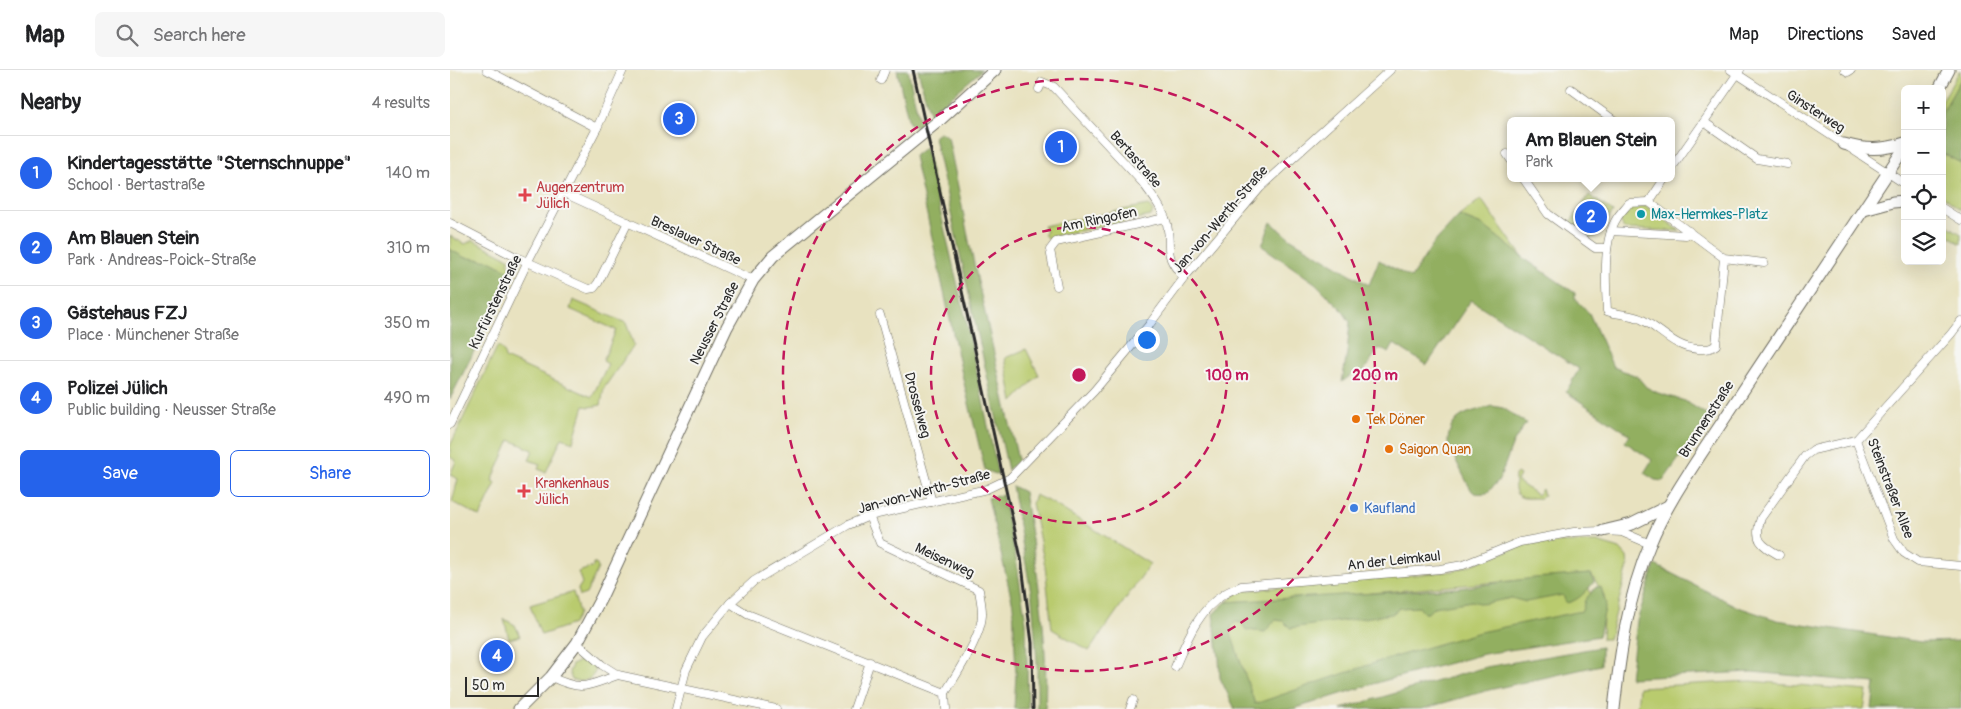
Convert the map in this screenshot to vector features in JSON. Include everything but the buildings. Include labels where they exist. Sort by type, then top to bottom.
[{"type":"main road","name":"Neusser Straße","points":[[519,709],[551,677],[577,643],[605,590],[727,327],[753,280],[773,256],[948,113],[995,70]]},
{"type":"main road","points":[[1941,85],[1949,70]]},
{"type":"main road","points":[[1844,144],[1877,148],[1901,144]]},
{"type":"main road","name":"Brunnenstraße","points":[[1614,709],[1622,641],[1641,568],[1668,506],[1901,153]]},
{"type":"main road","points":[[1864,210],[1901,201]]},
{"type":"main road","points":[[1603,531],[1632,524],[1668,506]]},
{"type":"street","points":[[487,70],[597,128]]},
{"type":"street","name":"Kurfürstenstraße","points":[[450,424],[527,263],[597,128],[623,70]]},
{"type":"street","points":[[881,80],[886,70]]},
{"type":"street","name":"Jan-von-Werth-Straße","points":[[676,709],[686,670],[702,637],[730,604],[754,582],[848,525],[869,516],[987,489],[1010,478],[1094,391],[1149,325],[1184,278],[1260,188],[1390,70]]},
{"type":"street","points":[[1845,70],[1848,72],[1851,70]]},
{"type":"street","points":[[1675,161],[1704,122],[1736,71]]},
{"type":"street","name":"Ginsterweg","points":[[1736,71],[1901,181]]},
{"type":"street","name":"Bertastraße","points":[[1039,89],[1042,82],[1054,86],[1154,197],[1165,218],[1168,253],[1172,264],[1184,278]]},
{"type":"street","points":[[1571,89],[1610,117]]},
{"type":"street","points":[[1704,122],[1757,159],[1788,164]]},
{"type":"street","points":[[1526,182],[1548,214],[1595,248],[1608,248]]},
{"type":"street","points":[[1649,202],[1662,182]]},
{"type":"street","name":"Breslauer Straße","points":[[564,193],[753,280]]},
{"type":"street","points":[[1724,258],[1716,345],[1711,349],[1688,348],[1677,344],[1643,320],[1631,315],[1607,311],[1608,248],[1611,231],[1616,219],[1629,203],[1649,202],[1724,258],[1764,263]]},
{"type":"street","points":[[1946,211],[1961,220]]},
{"type":"street","name":"Am Ringofen","points":[[1057,286],[1050,250],[1056,242],[1165,218]]},
{"type":"street","points":[[450,223],[527,263],[588,289],[594,288],[628,222]]},
{"type":"street","points":[[1611,231],[1686,235],[1689,231]]},
{"type":"street","name":"Drosselweg","points":[[880,315],[932,502]]},
{"type":"street","name":"Steinstraßer Allee","points":[[1961,321],[1856,440],[1894,539],[1904,553],[1918,562],[1961,566]]},
{"type":"street","points":[[1779,555],[1763,546],[1759,540],[1758,527],[1762,518],[1805,456],[1813,450],[1856,440]]},
{"type":"street","name":"Meisenweg","points":[[869,516],[880,543],[978,590],[983,614],[978,630],[970,651],[945,693]]},
{"type":"street","name":"An der Leimkaul","points":[[1175,667],[1186,642],[1206,609],[1222,595],[1241,586],[1440,569],[1463,564],[1520,542],[1551,535],[1603,531],[1622,532],[1650,544]]},
{"type":"street","points":[[730,604],[747,614],[945,693],[946,709]]},
{"type":"street","points":[[577,643],[602,665],[618,675],[776,709]]},
{"type":"street","points":[[854,709],[870,662]]},
{"type":"street","points":[[551,677],[574,686],[585,687],[618,675]]},
{"type":"street","points":[[1130,709],[1133,700]]},
{"type":"green space","points":[[897,70],[908,70],[920,124],[917,126],[909,123]]},
{"type":"green space","points":[[918,70],[982,70],[930,115]]},
{"type":"green space","points":[[1960,70],[1961,79],[1946,106],[1946,94]]},
{"type":"green space","points":[[1961,79],[1961,163],[1946,155],[1946,106]]},
{"type":"green space","points":[[940,132],[948,137],[970,246],[1018,460],[1008,470],[934,137]]},
{"type":"green space","points":[[925,147],[968,328],[998,475],[985,470],[964,383],[914,156]]},
{"type":"green space","points":[[1946,155],[1961,163],[1961,210],[1946,198]]},
{"type":"green space","points":[[1589,195],[1613,212],[1595,237],[1590,238],[1570,223]]},
{"type":"green space","points":[[1481,199],[1524,259],[1484,226],[1459,216]]},
{"type":"green space","points":[[1148,205],[1153,212],[1151,216],[1054,236],[1048,239],[1044,234],[1046,231],[1043,226]]},
{"type":"green space","name":"Max-Hermkes-Platz","points":[[1646,206],[1680,231],[1624,229],[1620,220],[1628,209]]},
{"type":"green space","points":[[1459,216],[1484,226],[1525,259],[1575,293],[1575,298],[1589,313],[1613,367],[1637,376],[1646,387],[1658,393],[1685,401],[1709,416],[1663,481],[1655,480],[1644,473],[1652,460],[1625,442],[1630,435],[1566,392],[1579,369],[1471,300],[1427,365],[1394,344],[1389,353],[1379,348],[1361,375],[1355,372],[1342,382],[1350,322],[1342,310],[1315,283],[1262,246],[1271,222],[1291,239],[1369,285],[1379,260],[1411,278],[1433,244]]},
{"type":"green space","points":[[1946,226],[1961,234],[1961,244],[1948,235],[1946,237]]},
{"type":"green space","points":[[450,236],[465,244],[473,240],[510,259],[508,262],[513,270],[510,282],[504,278],[450,267]]},
{"type":"green space","points":[[450,249],[463,257],[490,261],[509,271],[511,278],[450,399]]},
{"type":"green space","points":[[573,300],[626,323],[634,345],[604,388],[601,405],[584,406],[573,442],[562,438],[546,472],[538,469],[540,464],[529,460],[533,450],[510,440],[492,481],[496,483],[480,517],[452,502],[458,479],[450,475],[456,461],[450,457],[450,446],[498,345],[504,352],[505,358],[592,397],[608,364],[603,361],[616,330],[570,309]]},
{"type":"green space","points":[[1026,349],[1039,375],[1013,402],[1005,358]]},
{"type":"green space","points":[[1492,406],[1503,408],[1526,423],[1513,443],[1499,480],[1487,493],[1477,493],[1472,491],[1463,475],[1449,445],[1448,437],[1453,425],[1461,416]]},
{"type":"green space","points":[[1517,473],[1520,475],[1517,481],[1537,495],[1542,489],[1544,496],[1541,498],[1522,498],[1519,496],[1515,490],[1515,475]]},
{"type":"green space","points":[[1012,486],[1024,492],[1037,573],[1045,654],[1045,709],[1037,709],[1037,662],[1032,598]]},
{"type":"green space","points":[[1002,495],[1016,559],[1026,622],[1028,709],[1014,709],[1016,674],[1013,605],[988,498]]},
{"type":"green space","points":[[1035,495],[1052,503],[1150,564],[1089,651],[1052,629],[1045,566],[1032,503]]},
{"type":"green space","points":[[1597,542],[1620,549],[1627,557],[1628,566],[1609,639],[1602,639],[1604,595],[1591,574],[1326,597],[1226,602],[1240,591],[1455,571],[1529,543]]},
{"type":"green space","points":[[593,563],[598,568],[586,594],[580,596],[578,589],[582,583],[578,572],[593,567]]},
{"type":"green space","points":[[1655,565],[1738,607],[1777,620],[1921,642],[1961,641],[1961,709],[1872,709],[1875,683],[1752,672],[1630,678],[1637,621]]},
{"type":"green space","points":[[1591,574],[1594,582],[1578,598],[1566,603],[1563,595],[1526,602],[1511,598],[1482,604],[1472,601],[1434,607],[1428,613],[1424,613],[1419,607],[1400,608],[1392,614],[1290,628],[1283,621],[1275,620],[1265,632],[1246,630],[1242,623],[1236,622],[1231,627],[1231,634],[1255,704],[1377,662],[1480,632],[1582,611],[1585,600],[1596,587],[1601,587],[1606,604],[1599,636],[1484,654],[1383,681],[1293,709],[1235,709],[1220,678],[1213,614],[1226,602],[1460,588],[1534,578]]},
{"type":"green space","points":[[1587,583],[1596,609],[1254,704],[1223,620]]},
{"type":"green space","points":[[573,592],[579,613],[573,624],[541,635],[530,605]]},
{"type":"green space","points":[[504,619],[515,625],[520,636],[509,639]]},
{"type":"green space","points":[[1601,647],[1601,665],[1489,690],[1422,709],[1341,709],[1486,667]]},
{"type":"green space","points":[[579,661],[587,661],[594,664],[595,672],[585,680],[572,680],[569,672],[572,665]]},
{"type":"green space","points":[[1751,681],[1867,691],[1864,709],[1637,709],[1639,687]]},
{"type":"railway","points":[[913,70],[1021,558],[1032,643],[1033,709]]},
{"type":"place","name":"Gästehaus FZJ","points":[[679,119]]},
{"type":"place","name":"Kindertagesstätte \"Sternschnuppe\"","points":[[1061,147]]},
{"type":"place","name":"Augenzentrum Jülich","points":[[525,195]]},
{"type":"place","name":"Max-Hermkes-Platz","points":[[1641,214]]},
{"type":"place","name":"Am Blauen Stein","points":[[1591,217]]},
{"type":"place","name":"Tek Döner","points":[[1356,419]]},
{"type":"place","name":"Saigon Quan","points":[[1389,449]]},
{"type":"place","name":"Krankenhaus Jülich","points":[[524,491]]},
{"type":"place","name":"Kaufland","points":[[1354,508]]},
{"type":"place","name":"Polizei Jülich","points":[[497,656]]}]
